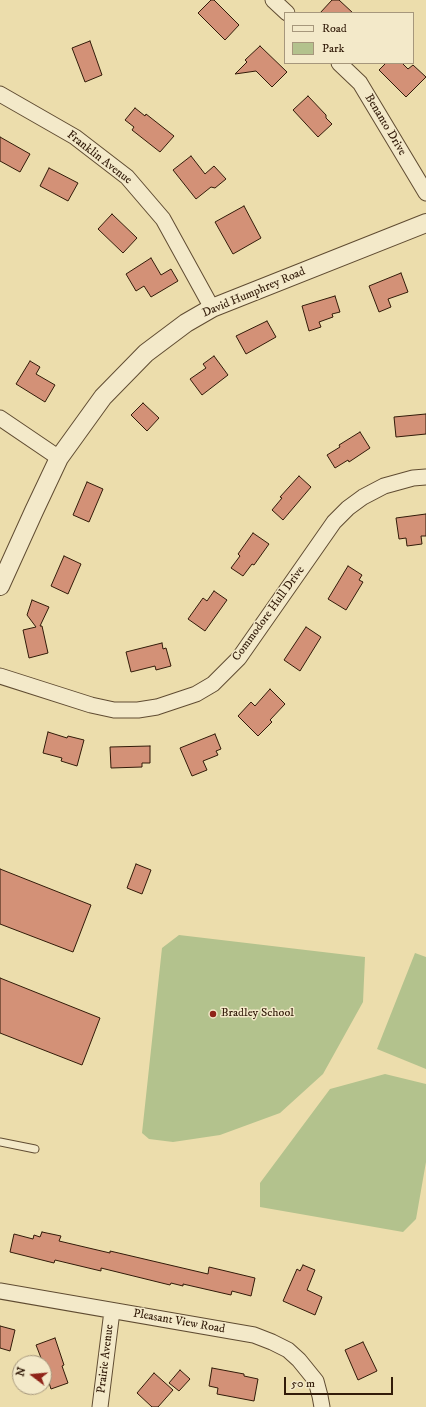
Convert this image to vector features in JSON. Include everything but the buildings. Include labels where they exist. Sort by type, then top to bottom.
[{"type":"street","points":[[273,0],[286,12]]},
{"type":"street","name":"Benanto Drive","points":[[340,64],[360,83],[426,192]]},
{"type":"street","name":"Franklin Avenue","points":[[0,94],[75,137],[127,177],[163,219],[212,308]]},
{"type":"street","name":"David Humphrey Road","points":[[0,586],[59,458],[103,397],[146,353],[186,323],[212,308],[426,223]]},
{"type":"street","points":[[0,418],[59,458]]},
{"type":"street","name":"Commodore Hull Drive","points":[[0,676],[91,705],[114,710],[157,708],[196,694],[213,684],[239,658],[334,522],[348,508],[362,497],[384,486],[413,478],[426,478]]},
{"type":"street","name":"Pleasant View Road","points":[[0,1291],[254,1335],[288,1350],[308,1370],[316,1382],[322,1407]]},
{"type":"street","name":"Prairie Avenue","points":[[100,1407],[112,1311]]},
{"type":"lane","points":[[0,1142],[35,1149]]},
{"type":"green space","points":[[179,935],[365,957],[363,1002],[323,1074],[280,1113],[220,1135],[173,1142],[149,1139],[142,1133],[162,948]]},
{"type":"green space","points":[[415,953],[426,957],[426,1069],[377,1049]]},
{"type":"green space","points":[[385,1074],[426,1084],[426,1162],[416,1219],[403,1232],[260,1207],[260,1183],[330,1089]]},
{"type":"place","name":"Bradley School","points":[[213,1014]]}]
